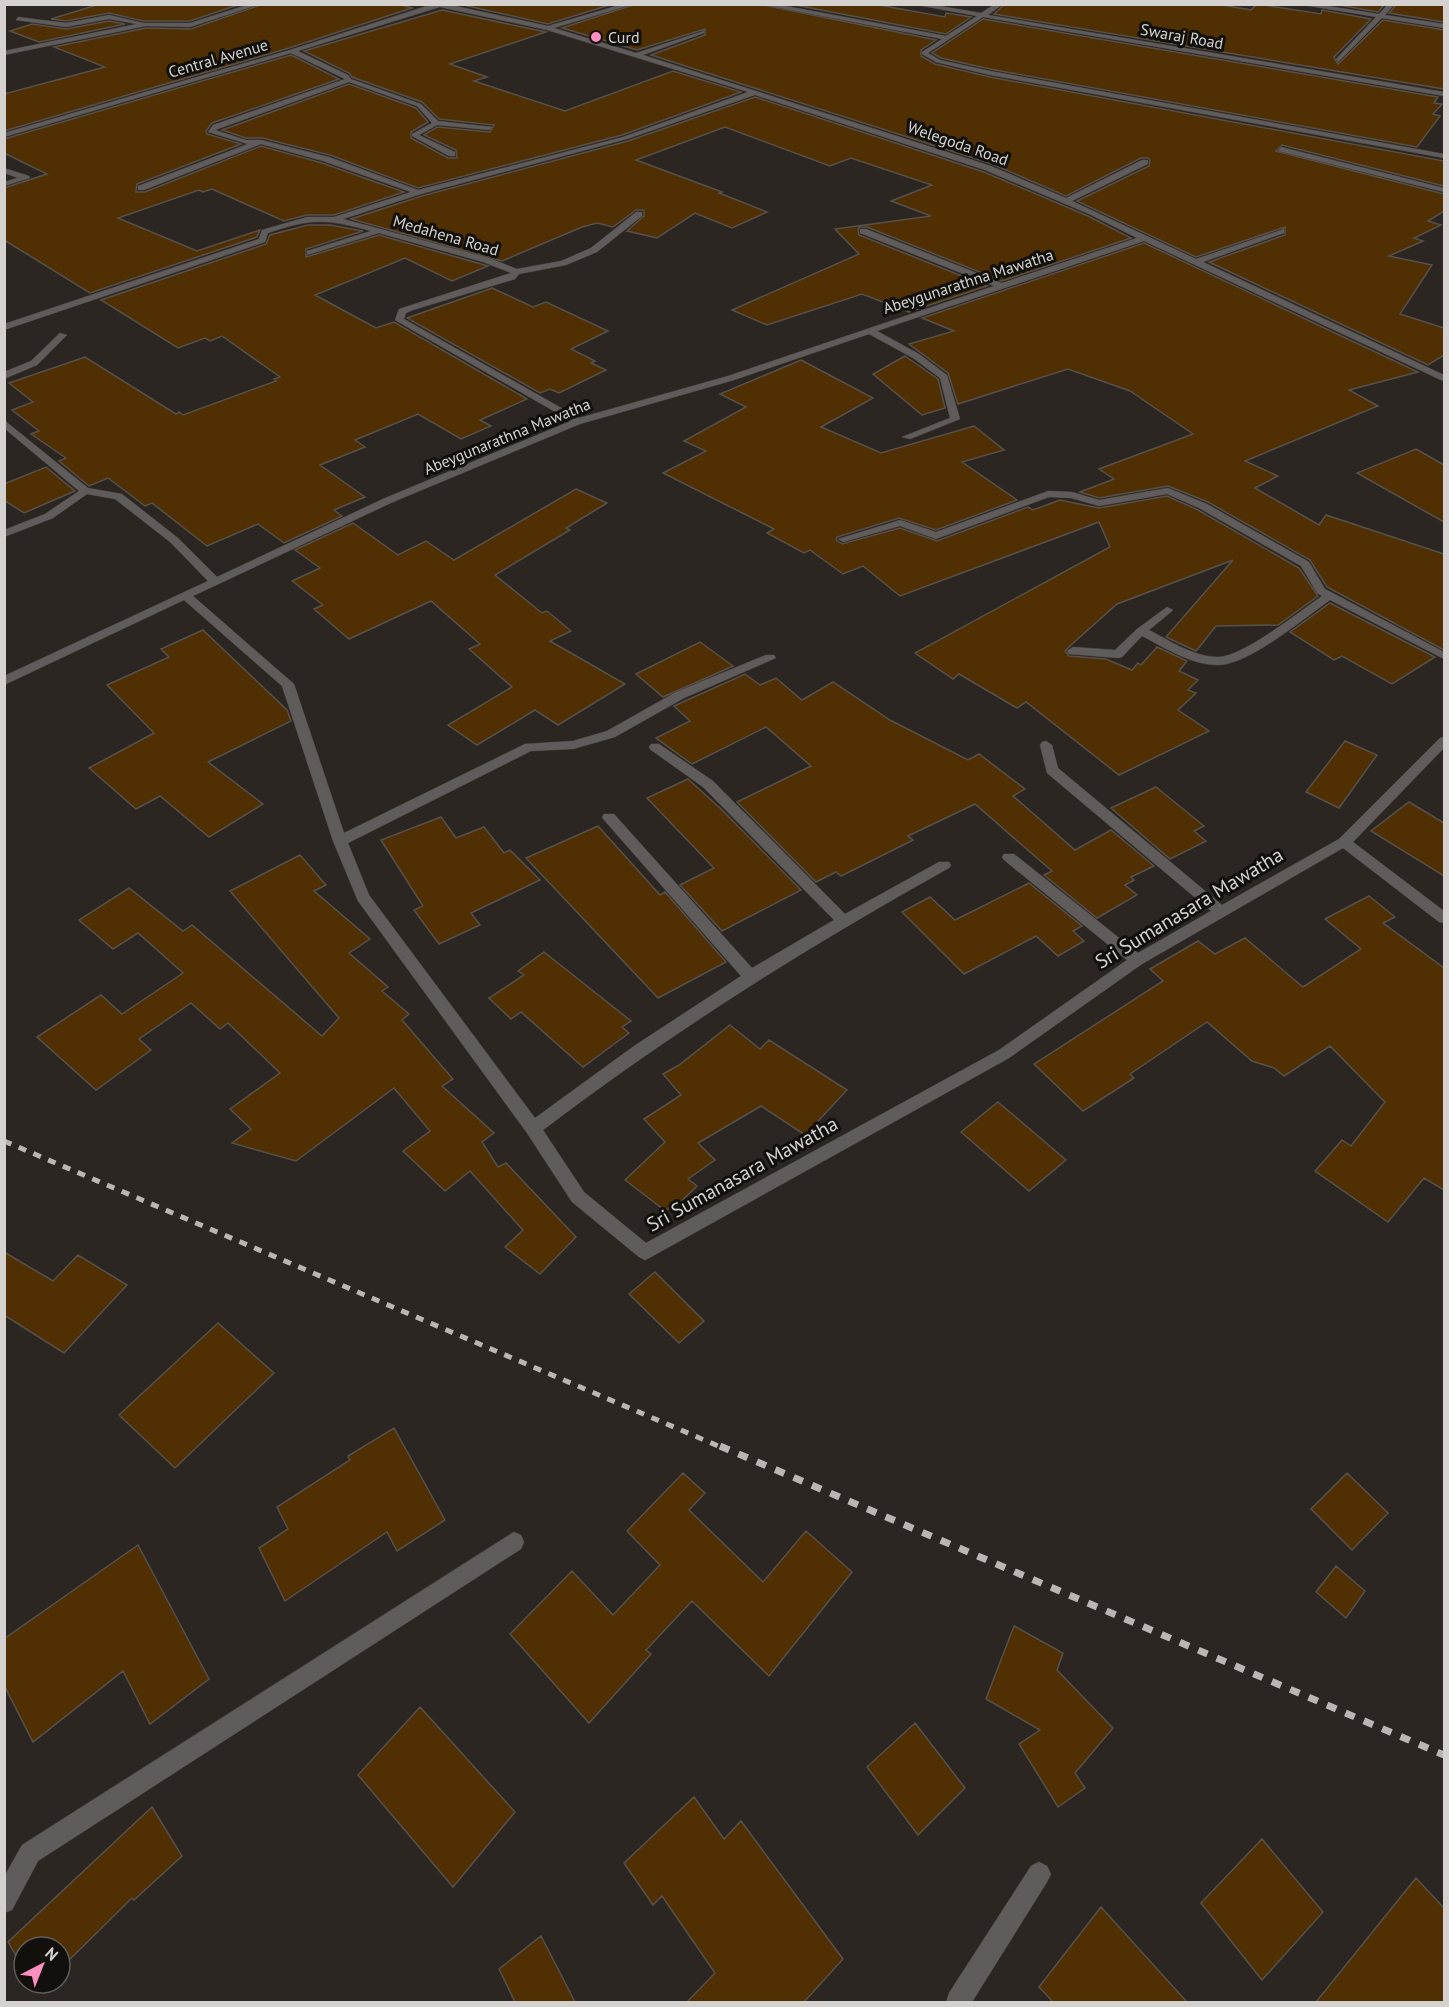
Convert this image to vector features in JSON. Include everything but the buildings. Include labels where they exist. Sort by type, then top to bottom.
[{"type":"street","points":[[18,19],[66,25],[109,16],[146,24],[190,25],[258,4]]},
{"type":"street","points":[[548,28],[631,4]]},
{"type":"street","points":[[763,4],[946,38]]},
{"type":"street","name":"Swaraj Road","points":[[915,4],[1444,94]]},
{"type":"street","points":[[1000,4],[924,54],[938,61],[990,73],[1444,156]]},
{"type":"street","points":[[1300,4],[1444,26]]},
{"type":"street","points":[[1338,60],[1382,17],[1392,4]]},
{"type":"street","name":"Welegoda Road","points":[[437,5],[548,28],[988,168],[1066,201],[1444,378]]},
{"type":"street","name":"Central Avenue","points":[[4,135],[292,51],[437,5]]},
{"type":"street","points":[[4,53],[146,24]]},
{"type":"street","points":[[635,56],[702,32]]},
{"type":"street","points":[[292,51],[346,76],[349,80],[419,105],[436,123]]},
{"type":"street","name":"Medahena Road","points":[[349,80],[215,126],[210,131],[245,142],[261,142],[326,159],[417,192]]},
{"type":"street","name":"Medahena Road","points":[[336,219],[417,192],[625,138],[753,93]]},
{"type":"street","points":[[452,154],[414,135],[436,123],[490,128]]},
{"type":"street","points":[[141,188],[261,142]]},
{"type":"street","points":[[1281,149],[1444,190]]},
{"type":"street","points":[[1066,201],[1145,162]]},
{"type":"street","points":[[4,170],[26,178],[4,184]]},
{"type":"street","points":[[516,272],[563,262],[594,250],[639,214]]},
{"type":"street","points":[[4,327],[262,240],[265,232],[302,219],[314,217],[336,219]]},
{"type":"street","name":"Medahena Road","points":[[336,219],[486,260],[516,272],[512,277],[402,311],[399,320],[571,416],[577,422]]},
{"type":"street","points":[[310,253],[379,231]]},
{"type":"street","points":[[863,231],[1000,286]]},
{"type":"street","points":[[1196,262],[1281,231]]},
{"type":"street","name":"Abeygunarathna Mawatha","points":[[4,681],[389,500],[577,422],[730,378],[1144,238]]},
{"type":"street","points":[[868,330],[916,356],[944,377],[955,419],[907,437]]},
{"type":"street","points":[[4,376],[34,363],[63,335]]},
{"type":"street","points":[[4,423],[85,491],[118,496],[174,540],[215,581]]},
{"type":"street","points":[[4,534],[49,516],[85,491]]},
{"type":"street","points":[[843,539],[900,523],[936,536],[1048,494],[1072,495],[1099,503],[1168,491],[1203,506],[1305,564],[1321,591],[1444,656]]},
{"type":"street","points":[[1141,631],[1190,656],[1221,661],[1242,654],[1331,595]]},
{"type":"street","name":"Sri Sumanasara Mawatha","points":[[186,596],[288,684],[340,841],[363,897],[533,1128],[578,1197],[645,1252],[1005,1054],[1137,960],[1344,842],[1444,741]]},
{"type":"street","points":[[1073,651],[1118,654],[1167,610]]},
{"type":"street","points":[[340,841],[529,747],[573,745],[611,734],[680,695],[770,658]]},
{"type":"street","points":[[1046,745],[1052,770],[1221,912]]},
{"type":"street","points":[[655,747],[708,783],[843,921]]},
{"type":"street","points":[[609,817],[750,976]]},
{"type":"street","points":[[1344,842],[1444,918]]},
{"type":"street","points":[[1009,857],[1137,960]]},
{"type":"street","points":[[533,1128],[607,1072],[750,976],[944,865]]},
{"type":"street","points":[[4,1902],[30,1853],[514,1542]]},
{"type":"street","points":[[958,2002],[1039,1874]]},
{"type":"railway","points":[[4,1141],[723,1448]]},
{"type":"railway","points":[[720,1446],[1444,1755]]},
{"type":"place","name":"Curd","points":[[596,37]]}]
